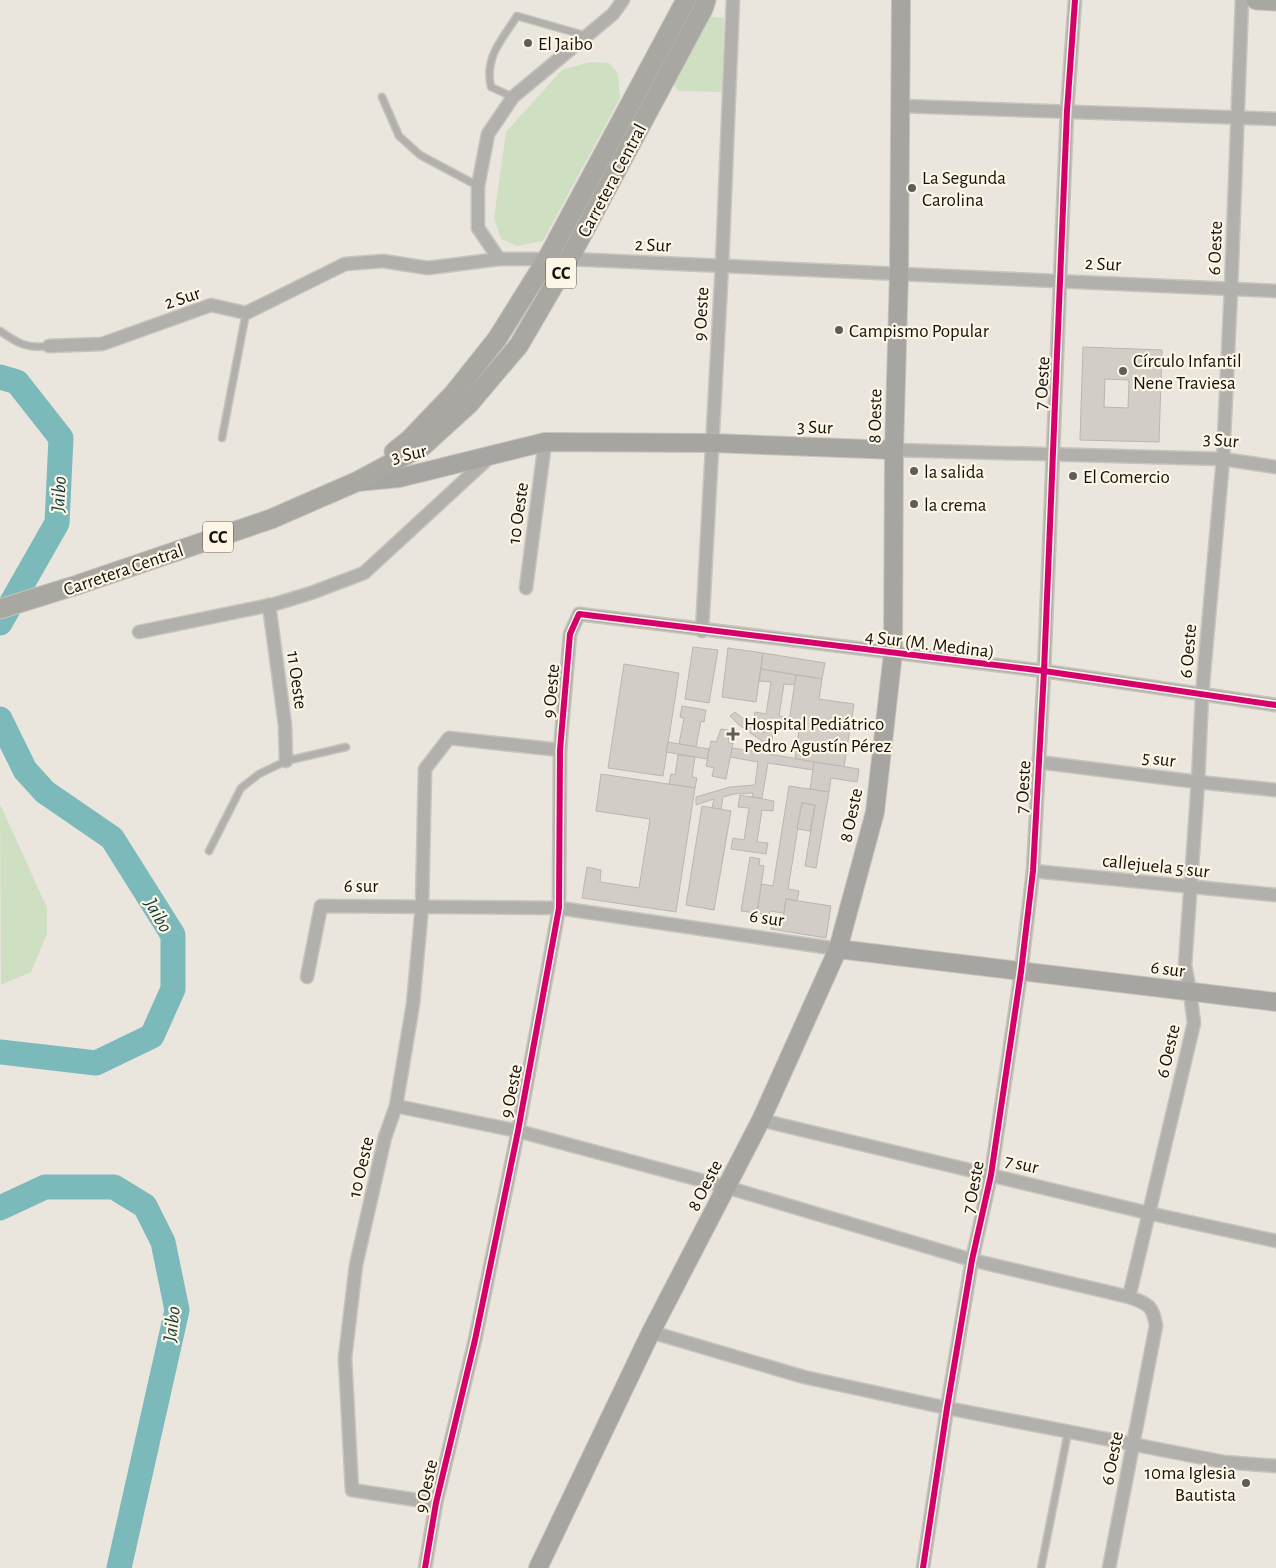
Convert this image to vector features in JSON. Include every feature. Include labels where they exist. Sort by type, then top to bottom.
[{"type":"main road","name":"8 Oeste","points":[[538,1568],[652,1332],[760,1120],[838,949],[874,812],[894,653],[894,450],[899,273],[901,0]]},
{"type":"main road","points":[[1256,0],[1276,1]]},
{"type":"main road","name":"Carretera Central","points":[[356,482],[410,439],[454,393],[497,339],[547,259],[697,2]]},
{"type":"main road","name":"Carretera Central","points":[[0,609],[271,519],[356,482],[423,446],[469,404],[519,345],[569,259],[697,2]]},
{"type":"main road","name":"3 Sur","points":[[356,482],[398,478],[546,442],[712,443],[894,450]]},
{"type":"main road","name":"6 sur","points":[[838,949],[1276,1002]]},
{"type":"street","points":[[499,259],[478,228],[478,186],[488,134],[513,97],[613,14],[623,0]]},
{"type":"street","name":"9 Oeste","points":[[702,630],[722,265],[733,0]]},
{"type":"street","name":"7 Oeste","points":[[922,1568],[972,1260],[991,1175],[1021,972],[1033,872],[1044,671],[1067,110],[1075,0]]},
{"type":"street","name":"6 Oeste","points":[[1109,1568],[1156,1326],[1154,1313],[1145,1303],[1128,1297],[1194,1022],[1185,965],[1202,695],[1223,459],[1242,0]]},
{"type":"street","points":[[901,106],[1067,110],[1276,119]]},
{"type":"street","name":"2 Sur","points":[[49,346],[102,344],[211,305],[246,313],[345,264],[383,261],[428,268],[499,259],[569,259],[1276,291]]},
{"type":"street","name":"10 Oeste","points":[[526,588],[546,442]]},
{"type":"street","name":"3 Sur","points":[[894,450],[1223,459],[1276,467]]},
{"type":"street","points":[[139,632],[269,605],[311,593],[364,573],[493,455]]},
{"type":"street","name":"11 Oeste","points":[[269,605],[285,725],[286,761]]},
{"type":"street","name":"9 Oeste","points":[[425,1568],[436,1503],[475,1340],[518,1130],[559,908],[560,750],[570,634],[579,614]]},
{"type":"street","name":"4 Sur (M. Medina)","points":[[579,614],[1044,671],[1276,705]]},
{"type":"street","name":"10 Oeste","points":[[436,1503],[352,1490],[345,1358],[356,1265],[385,1137],[396,1106],[414,1004],[422,906],[425,769],[449,738],[560,750]]},
{"type":"street","name":"5 sur","points":[[1038,762],[1276,790]]},
{"type":"street","name":"callejuela 5 sur","points":[[1033,872],[1276,895]]},
{"type":"street","name":"6 sur","points":[[308,977],[321,906],[559,908],[838,949]]},
{"type":"street","points":[[396,1106],[518,1130],[726,1187],[972,1260],[1128,1297]]},
{"type":"street","name":"7 sur","points":[[760,1120],[1276,1241]]},
{"type":"street","points":[[652,1332],[804,1377],[947,1408],[1132,1446],[1224,1462],[1276,1466]]},
{"type":"lane","points":[[513,97],[491,87],[488,74],[492,55],[517,16],[587,36]]},
{"type":"lane","points":[[382,97],[399,136],[420,155],[478,186]]},
{"type":"lane","points":[[222,438],[246,313]]},
{"type":"lane","points":[[0,331],[26,346],[35,348],[49,346]]},
{"type":"lane","points":[[209,851],[241,788],[259,774],[286,761],[346,746]]},
{"type":"lane","points":[[1041,1568],[1068,1432]]},
{"type":"green space","points":[[708,16],[724,18],[722,92],[679,91],[672,83]]},
{"type":"green space","points":[[590,62],[609,63],[618,74],[620,98],[543,241],[517,246],[501,239],[494,218],[506,132],[562,70]]},
{"type":"green space","points":[[0,804],[47,908],[47,934],[31,972],[1,985]]},
{"type":"building","points":[[1083,347],[1162,350],[1159,442],[1080,440]],"holes":[[[1105,379],[1129,380],[1128,408],[1104,407]]]},
{"type":"building","points":[[693,647],[718,650],[709,703],[685,699]]},
{"type":"building","points":[[728,648],[763,653],[756,702],[722,697]]},
{"type":"building","points":[[763,653],[825,663],[822,679],[761,669]]},
{"type":"building","points":[[624,664],[679,673],[663,776],[608,768]]},
{"type":"building","points":[[761,669],[796,675],[795,685],[784,684],[779,716],[790,718],[788,728],[753,723],[755,712],[766,714],[771,682],[759,681]]},
{"type":"building","points":[[796,675],[822,679],[819,699],[854,704],[844,767],[795,759],[799,730],[788,728]]},
{"type":"building","points":[[682,706],[706,710],[704,722],[701,721],[696,747],[679,744],[684,718],[680,717]]},
{"type":"building","points":[[735,712],[764,733],[765,725],[774,726],[770,754],[814,762],[813,770],[768,763],[762,798],[752,797],[753,793],[734,794],[723,797],[721,809],[712,808],[714,799],[696,805],[696,797],[730,787],[755,785],[758,762],[730,757],[732,748],[760,752],[762,741],[739,725],[730,716]]},
{"type":"building","points":[[721,729],[728,730],[729,743],[733,743],[726,779],[712,776],[714,768],[706,766],[711,741],[716,742]]},
{"type":"building","points":[[668,742],[709,749],[707,759],[666,752]]},
{"type":"building","points":[[678,755],[695,757],[692,777],[697,778],[695,788],[669,784],[671,774],[675,775]]},
{"type":"building","points":[[814,762],[859,769],[857,782],[831,778],[829,792],[810,789]]},
{"type":"building","points":[[601,774],[695,788],[676,912],[582,898],[587,867],[601,870],[600,882],[639,888],[650,819],[596,811]]},
{"type":"building","points":[[789,786],[829,792],[816,868],[805,866],[815,805],[802,803],[788,889],[799,891],[797,901],[786,899],[784,913],[770,911],[769,916],[757,913],[761,884],[773,886]]},
{"type":"building","points":[[740,795],[774,801],[773,811],[762,810],[757,842],[768,843],[766,854],[731,849],[733,838],[744,840],[749,808],[738,807]]},
{"type":"building","points":[[802,803],[815,805],[810,831],[797,829]]},
{"type":"building","points":[[702,806],[731,811],[714,910],[686,905]]},
{"type":"building","points":[[750,857],[760,859],[759,865],[764,866],[757,913],[741,911]]},
{"type":"building","points":[[786,899],[831,906],[826,938],[771,929],[773,919],[783,920]]},
{"type":"waterway","name":"Jaibo","points":[[0,377],[17,382],[61,438],[57,523],[0,623]]},
{"type":"waterway","name":"Jaibo","points":[[0,719],[25,770],[45,792],[112,838],[173,935],[173,989],[152,1036],[96,1063],[0,1052]]},
{"type":"waterway","name":"Jaibo","points":[[0,1208],[45,1187],[114,1187],[145,1206],[163,1242],[177,1310],[119,1568]]},
{"type":"cycle path","points":[[923,1568],[972,1260],[991,1175],[1021,972],[1033,871],[1044,671],[1067,111],[1075,0]]},
{"type":"cycle path","points":[[425,1568],[436,1503],[475,1340],[518,1131],[559,908],[560,750],[570,634],[579,614],[1044,671],[1276,705]]},
{"type":"place","name":"El Jaibo","points":[[528,43]]},
{"type":"place","name":"La Segunda Carolina","points":[[912,188]]},
{"type":"place","name":"Campismo Popular","points":[[839,330]]},
{"type":"place","name":"Círculo Infantil Nene Traviesa","points":[[1123,371]]},
{"type":"place","name":"la salida","points":[[914,471]]},
{"type":"place","name":"El Comercio","points":[[1073,476]]},
{"type":"place","name":"la crema","points":[[914,504]]},
{"type":"place","name":"Hospital Pediátrico Pedro Agustín Pérez","points":[[733,734]]},
{"type":"place","name":"10ma Iglesia Bautista","points":[[1246,1483]]}]
